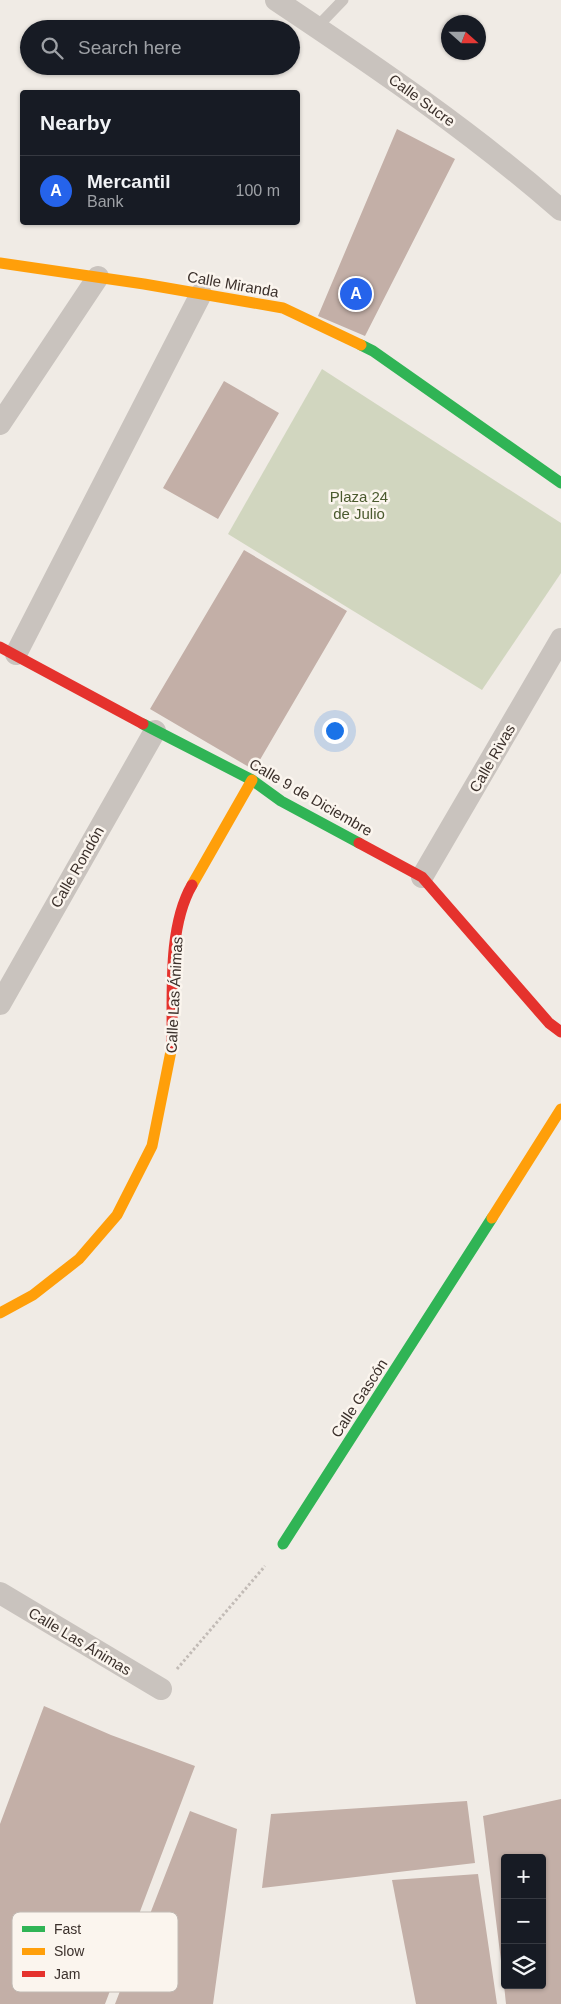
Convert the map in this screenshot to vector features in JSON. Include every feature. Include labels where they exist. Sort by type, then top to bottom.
[{"type":"street","name":"Calle Sucre","points":[[276,0],[400,83],[498,156],[561,210]]},
{"type":"street","name":"Calle Miranda","points":[[0,263],[98,277],[284,308],[373,350],[561,483]]},
{"type":"street","points":[[0,424],[98,277]]},
{"type":"street","points":[[8,651],[201,294]]},
{"type":"street","name":"Calle Rivas","points":[[422,877],[561,639]]},
{"type":"street","name":"Calle 9 de Diciembre","points":[[8,651],[155,731],[252,780],[282,801],[422,877],[549,1023],[561,1032]]},
{"type":"street","name":"Calle Rondón","points":[[0,1004],[155,731]]},
{"type":"street","name":"Calle Las Ánimas","points":[[0,1313],[33,1295],[79,1259],[117,1216],[152,1146],[172,1052],[173,980],[178,923],[188,892],[252,780]]},
{"type":"street","name":"Calle Gascón","points":[[284,1544],[561,1109]]},
{"type":"street","name":"Calle Las Ánimas","points":[[0,1593],[160,1689]]},
{"type":"lane","points":[[317,27],[343,0]]},
{"type":"path","points":[[160,1689],[284,1544]]},
{"type":"green space","name":"Plaza 24 de Julio","points":[[322,369],[561,523],[561,573],[482,690],[228,534]]},
{"type":"building","points":[[397,129],[455,159],[365,336],[318,316]]},
{"type":"building","points":[[224,381],[279,413],[218,519],[163,488]]},
{"type":"building","points":[[244,550],[347,611],[254,770],[150,709]]},
{"type":"building","points":[[44,1706],[111,1735],[195,1766],[140,1912],[12,1912],[12,1992],[110,1992],[105,2004],[0,2004],[0,1824]]},
{"type":"building","points":[[561,1799],[561,2004],[506,2004],[504,1989],[546,1989],[546,1854],[501,1854],[501,1963],[483,1816]]},
{"type":"building","points":[[467,1801],[475,1863],[262,1888],[271,1814]]},
{"type":"building","points":[[190,1811],[237,1829],[213,2004],[115,2004],[120,1992],[178,1992],[178,1912],[151,1912]]},
{"type":"building","points":[[478,1874],[497,2004],[416,2004],[392,1880]]},
{"type":"traffic: fast","points":[[361,345],[373,351],[561,483]]},
{"type":"traffic: fast","points":[[143,724],[252,780],[281,801],[359,843]]},
{"type":"traffic: fast","points":[[283,1544],[492,1218]]},
{"type":"traffic: slow","points":[[0,263],[144,284],[283,308],[361,345]]},
{"type":"traffic: slow","points":[[192,885],[252,780]]},
{"type":"traffic: slow","points":[[0,1313],[33,1295],[79,1259],[117,1215],[152,1146],[172,1046]]},
{"type":"traffic: slow","points":[[492,1218],[561,1109]]},
{"type":"traffic: jam","points":[[0,647],[143,724]]},
{"type":"traffic: jam","points":[[359,843],[422,877],[549,1023],[561,1032]]},
{"type":"traffic: jam","points":[[172,1046],[172,985],[175,942],[178,921],[192,885]]},
{"type":"place","name":"Mercantil","points":[[356,294]]}]
